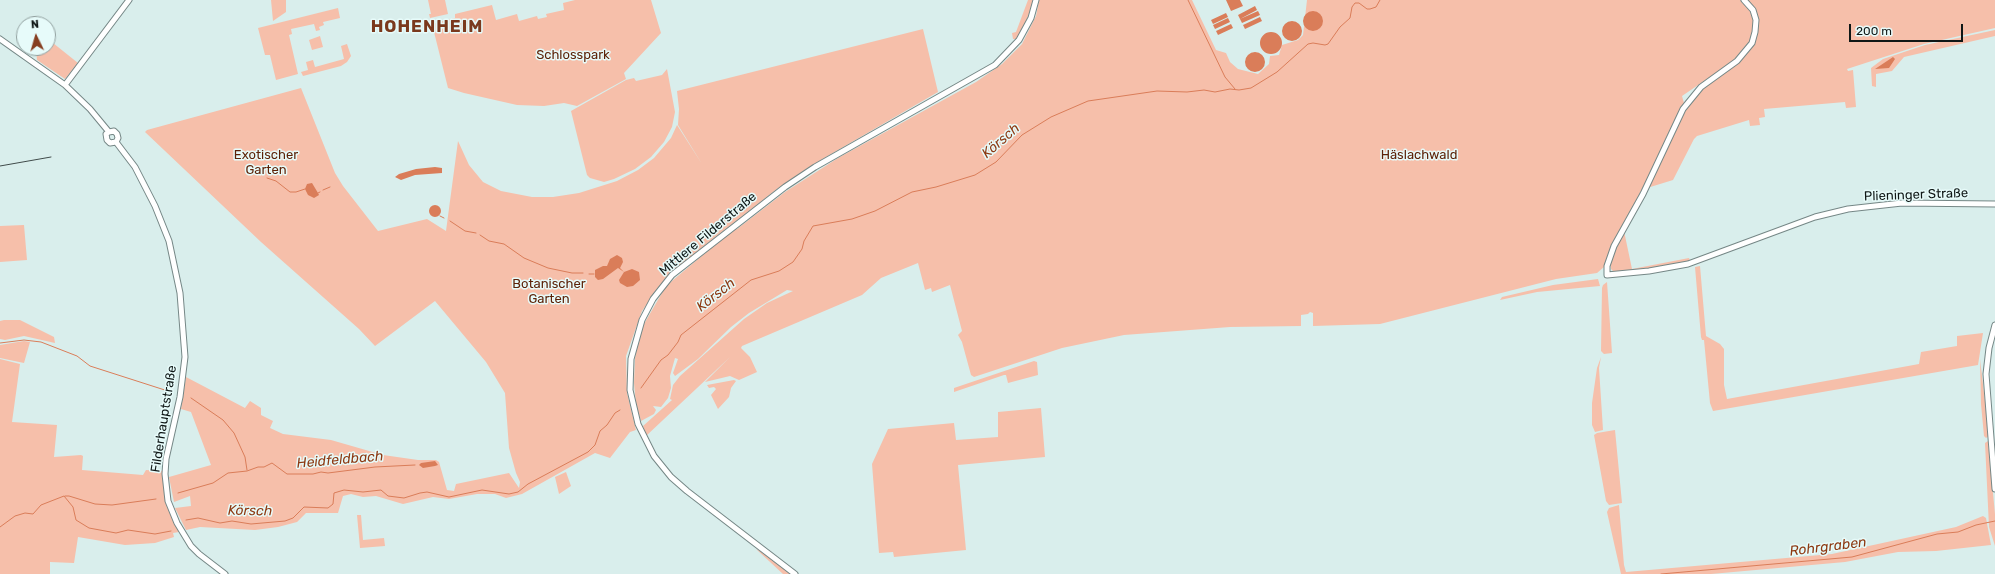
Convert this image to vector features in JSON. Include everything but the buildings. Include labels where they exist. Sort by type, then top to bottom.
[{"type":"main road","points":[[65,85],[129,0]]},
{"type":"main road","name":"Mittlere Filderstraße","points":[[794,574],[676,481],[654,456],[638,424],[630,390],[631,359],[642,320],[653,299],[672,275],[785,186],[845,149],[972,79],[1001,59],[1019,40],[1026,29],[1036,0]]},
{"type":"main road","name":"Plieninger Straße","points":[[1744,0],[1753,10],[1756,20],[1752,43],[1737,61],[1700,87],[1683,109],[1641,198],[1614,246],[1607,266],[1607,275],[1642,272],[1688,264],[1806,220],[1838,211],[1896,204],[1995,204]]},
{"type":"main road","points":[[0,39],[65,85],[90,109],[109,132],[112,131],[117,134],[118,138],[116,142],[112,143],[108,141],[106,136],[109,132]]},
{"type":"main road","name":"Filderhauptstraße","points":[[116,142],[135,167],[155,206],[169,242],[180,293],[184,357],[179,402],[166,465],[168,501],[177,523],[191,546],[224,574]]},
{"type":"main road","points":[[1995,325],[1989,348],[1986,374],[1995,489]]},
{"type":"green space","points":[[271,0],[286,0],[286,12],[273,21]]},
{"type":"green space","points":[[428,0],[445,0],[448,14],[430,18],[429,14],[431,14]]},
{"type":"green space","name":"Schlosspark","points":[[575,0],[651,0],[661,33],[624,73],[626,79],[577,106],[564,103],[544,106],[517,105],[448,88],[432,24],[455,18],[455,14],[492,5],[496,20],[517,14],[519,21],[537,16],[538,19],[547,17],[546,14],[564,10],[563,3]]},
{"type":"green space","points":[[1028,0],[1033,0],[1029,14],[1021,33],[1016,39],[1013,39],[1012,33],[1016,32]]},
{"type":"green space","name":"Häslachwald","points":[[1039,0],[1192,0],[1216,50],[1226,53],[1230,62],[1238,69],[1258,74],[1269,64],[1270,56],[1279,55],[1282,45],[1298,40],[1303,35],[1307,0],[1741,0],[1750,11],[1754,23],[1749,44],[1735,60],[1682,96],[1684,103],[1604,267],[1597,273],[1556,279],[1380,324],[1313,326],[1313,313],[1310,312],[1308,314],[1301,315],[1301,326],[1230,327],[1124,335],[1062,348],[974,377],[971,375],[962,342],[958,335],[962,331],[950,285],[932,292],[931,288],[925,290],[918,263],[881,278],[862,295],[742,346],[741,348],[750,357],[757,372],[739,380],[730,376],[705,382],[730,357],[646,436],[643,426],[672,400],[670,399],[673,385],[680,376],[744,319],[767,303],[793,291],[787,290],[749,313],[731,327],[698,359],[675,376],[673,373],[678,359],[675,358],[670,376],[671,388],[668,398],[661,407],[653,406],[656,410],[654,414],[641,421],[636,405],[634,383],[635,358],[638,339],[644,324],[666,286],[735,228],[737,229],[785,192],[838,158],[976,82],[1002,64],[1022,44],[1036,16]]},
{"type":"green space","points":[[1747,0],[1995,0],[1995,28],[1924,44],[1847,69],[1848,71],[1853,70],[1856,107],[1846,108],[1845,102],[1764,109],[1765,117],[1759,118],[1760,125],[1750,126],[1749,120],[1697,136],[1673,180],[1647,188],[1683,113],[1703,87],[1739,62],[1752,46],[1757,32],[1758,20]]},
{"type":"green space","points":[[338,8],[340,18],[323,22],[324,25],[319,27],[320,30],[316,31],[314,24],[291,29],[292,34],[289,35],[298,74],[276,80],[270,55],[265,55],[258,28]]},
{"type":"green space","points":[[923,29],[938,92],[814,164],[777,189],[674,270],[657,290],[642,311],[626,356],[627,393],[636,430],[630,432],[610,458],[595,453],[522,494],[506,498],[495,494],[477,494],[449,499],[433,497],[403,504],[376,496],[363,497],[351,494],[343,496],[338,513],[306,513],[297,522],[278,527],[255,530],[200,527],[186,530],[175,508],[191,506],[190,496],[174,502],[169,477],[211,465],[191,412],[181,409],[186,377],[245,408],[250,401],[261,408],[261,415],[273,421],[270,428],[283,434],[331,440],[383,455],[418,460],[436,460],[439,462],[447,490],[454,491],[456,484],[509,473],[519,488],[520,482],[509,448],[505,393],[486,362],[435,301],[375,346],[359,329],[261,242],[145,132],[147,130],[301,88],[335,173],[343,186],[378,231],[427,219],[446,231],[458,141],[469,165],[483,182],[501,191],[532,197],[553,197],[579,193],[617,181],[638,170],[654,158],[671,138],[677,125],[702,164],[678,125],[679,109],[677,91]]},
{"type":"green space","points":[[1995,30],[1995,36],[1904,57],[1892,71],[1876,74],[1876,87],[1872,86],[1871,68],[1883,59],[1925,45]]},
{"type":"green space","points":[[320,36],[323,47],[312,50],[309,40]]},
{"type":"green space","points":[[347,44],[351,56],[347,62],[341,66],[303,76],[301,72],[308,70],[306,62],[313,60],[315,67],[344,59],[341,46]]},
{"type":"green space","points":[[56,45],[78,63],[65,79],[37,60],[37,56],[56,56]]},
{"type":"green space","points":[[667,69],[675,112],[672,127],[664,142],[651,157],[635,169],[604,182],[590,178],[587,175],[571,111],[626,80],[634,78],[636,81],[662,75]]},
{"type":"green space","points":[[24,225],[27,260],[0,262],[0,226]]},
{"type":"green space","points":[[1624,231],[1632,269],[1689,258],[1690,261],[1669,266],[1614,272],[1611,269],[1610,263]]},
{"type":"green space","points":[[1700,266],[1706,336],[1720,344],[1724,349],[1724,385],[1727,399],[1919,364],[1921,352],[1957,346],[1957,336],[1983,333],[1978,365],[1713,411],[1710,403],[1704,340],[1702,340],[1701,337],[1695,267]]},
{"type":"green space","points":[[1598,279],[1600,286],[1537,292],[1500,300],[1502,297],[1553,285]]},
{"type":"green space","points":[[1607,282],[1612,353],[1604,354],[1601,351],[1602,288]]},
{"type":"green space","points":[[20,320],[54,337],[55,343],[24,336],[5,340],[0,339],[0,321]]},
{"type":"green space","points":[[24,341],[30,342],[24,363],[0,358],[0,345]]},
{"type":"green space","points":[[1601,357],[1599,368],[1603,430],[1595,432],[1592,425],[1592,403],[1597,368]]},
{"type":"green space","points":[[0,359],[20,364],[12,422],[57,425],[54,457],[81,455],[83,456],[82,470],[143,475],[146,470],[164,471],[166,504],[179,532],[173,533],[174,537],[155,543],[125,545],[78,537],[74,563],[50,562],[50,574],[0,574]]},
{"type":"green space","points":[[1980,359],[1989,436],[1986,438],[1984,436],[1981,404]]},
{"type":"green space","points":[[1034,361],[1037,362],[1038,375],[1008,383],[1006,375],[1004,375],[954,392],[954,388]]},
{"type":"green space","points":[[734,380],[736,381],[731,388],[729,397],[718,409],[711,395],[716,389],[714,387],[709,388],[707,385]]},
{"type":"green space","points":[[1041,408],[1045,457],[958,465],[966,550],[894,557],[893,552],[879,553],[872,464],[888,429],[954,423],[956,440],[998,437],[998,412]]},
{"type":"green space","points":[[1615,430],[1622,503],[1609,505],[1606,501],[1594,435],[1597,433]]},
{"type":"green space","points":[[1988,441],[1995,514],[1995,546],[1989,527],[1985,443]]},
{"type":"green space","points":[[566,472],[571,486],[559,494],[555,477]]},
{"type":"green space","points":[[1619,505],[1624,565],[1626,572],[1832,554],[1956,527],[1983,516],[1986,518],[1991,545],[1936,551],[1898,552],[1845,562],[1711,574],[1621,574],[1607,512],[1609,508]]},
{"type":"green space","points":[[357,515],[361,515],[363,540],[384,538],[385,546],[360,548]]},
{"type":"green space","points":[[756,549],[764,553],[790,574],[783,574]]},
{"type":"shaded area","points":[[1226,0],[1240,0],[1243,6],[1231,11]]},
{"type":"shaded area","points":[[1255,6],[1257,10],[1240,19],[1238,15]]},
{"type":"shaded area","points":[[1258,11],[1260,15],[1242,23],[1240,19]]},
{"type":"shaded area","points":[[1313,11],[1320,14],[1323,21],[1320,28],[1313,31],[1306,28],[1303,21],[1306,14]]},
{"type":"shaded area","points":[[1226,13],[1228,17],[1213,24],[1211,20]]},
{"type":"shaded area","points":[[1260,17],[1262,21],[1245,29],[1243,25]]},
{"type":"shaded area","points":[[1228,18],[1230,22],[1215,29],[1213,25]]},
{"type":"shaded area","points":[[1292,21],[1299,24],[1302,31],[1299,38],[1292,41],[1285,38],[1282,31],[1285,24]]},
{"type":"shaded area","points":[[1231,24],[1233,28],[1218,35],[1216,31]]},
{"type":"shaded area","points":[[1271,32],[1275,33],[1281,39],[1281,47],[1275,53],[1271,54],[1267,53],[1261,47],[1260,43],[1261,39],[1267,33]]},
{"type":"shaded area","points":[[1251,52],[1259,52],[1265,58],[1265,66],[1259,72],[1251,72],[1245,66],[1245,58]]},
{"type":"shaded area","points":[[1893,57],[1895,59],[1889,68],[1875,69]]},
{"type":"shaded area","points":[[435,167],[442,168],[442,173],[415,175],[401,180],[395,177],[399,174],[416,169]]},
{"type":"shaded area","points":[[312,183],[319,195],[314,198],[308,195],[305,189],[307,184]]},
{"type":"shaded area","points":[[437,205],[440,206],[440,216],[433,217],[430,216],[429,209],[430,206]]},
{"type":"shaded area","points":[[617,255],[622,258],[623,262],[620,268],[624,272],[618,268],[603,279],[598,280],[595,277],[595,270],[603,266],[607,266],[610,259]]},
{"type":"shaded area","points":[[632,269],[639,272],[640,280],[633,286],[627,287],[620,283],[619,280],[624,272]]},
{"type":"shaded area","points":[[435,461],[438,465],[423,468],[419,465],[421,463]]},
{"type":"waterway","points":[[1188,0],[1225,77],[1235,89]]},
{"type":"waterway","name":"Körsch","points":[[641,388],[661,360],[668,355],[678,342],[681,335],[751,280],[779,271],[793,262],[802,249],[804,241],[813,226],[852,219],[875,211],[912,192],[936,187],[975,175],[996,162],[1022,135],[1051,117],[1088,101],[1157,91],[1187,92],[1204,90],[1215,92],[1230,89],[1239,90],[1251,88],[1277,72],[1308,44],[1328,44],[1340,27],[1350,18],[1352,7],[1355,3],[1359,3],[1367,9],[1370,9],[1376,7],[1380,0]]},
{"type":"waterway","points":[[267,178],[276,181],[290,192],[305,189]]},
{"type":"waterway","points":[[323,190],[330,187]]},
{"type":"waterway","points":[[440,216],[444,218]]},
{"type":"waterway","points":[[450,221],[465,231],[476,233]]},
{"type":"waterway","points":[[480,235],[489,241],[504,244],[524,258],[548,268],[572,273],[583,273]]},
{"type":"waterway","points":[[589,274],[594,274]]},
{"type":"waterway","name":"Heidfeldbach","points":[[0,343],[24,340],[41,342],[77,356],[90,366],[171,392]]},
{"type":"waterway","name":"Heidfeldbach","points":[[191,398],[223,420],[234,433],[245,457],[247,470]]},
{"type":"waterway","name":"Körsch","points":[[186,520],[198,518],[220,523],[232,521],[251,524],[285,521],[293,518],[304,507],[328,508],[333,504],[334,493],[344,490],[363,492],[381,490],[388,496],[404,498],[427,492],[449,497],[482,490],[509,494],[518,492],[528,484],[588,452],[595,445],[600,431],[607,425],[615,413],[620,410]]},
{"type":"waterway","name":"Heidfeldbach","points":[[178,493],[213,483],[228,473],[247,471],[258,467],[264,467],[272,463],[287,474],[328,473],[375,467],[415,465]]},
{"type":"waterway","name":"Körsch","points":[[0,527],[15,516],[25,513],[33,514],[41,505],[64,496],[73,507],[76,520],[89,528],[116,533],[128,530],[155,534],[171,531]]},
{"type":"waterway","points":[[65,496],[95,504],[112,505],[156,499]]},
{"type":"waterway","name":"Rohrgraben","points":[[1661,574],[1852,557],[1937,534],[1958,532],[1976,525],[1995,521]]},
{"type":"tram line","points":[[0,166],[51,157]]},
{"type":"district","name":"HOHENHEIM","points":[[427,27]]},
{"type":"park label","name":"Exotischer Garten","points":[[266,162]]},
{"type":"park label","name":"Botanischer Garten","points":[[549,292]]}]
